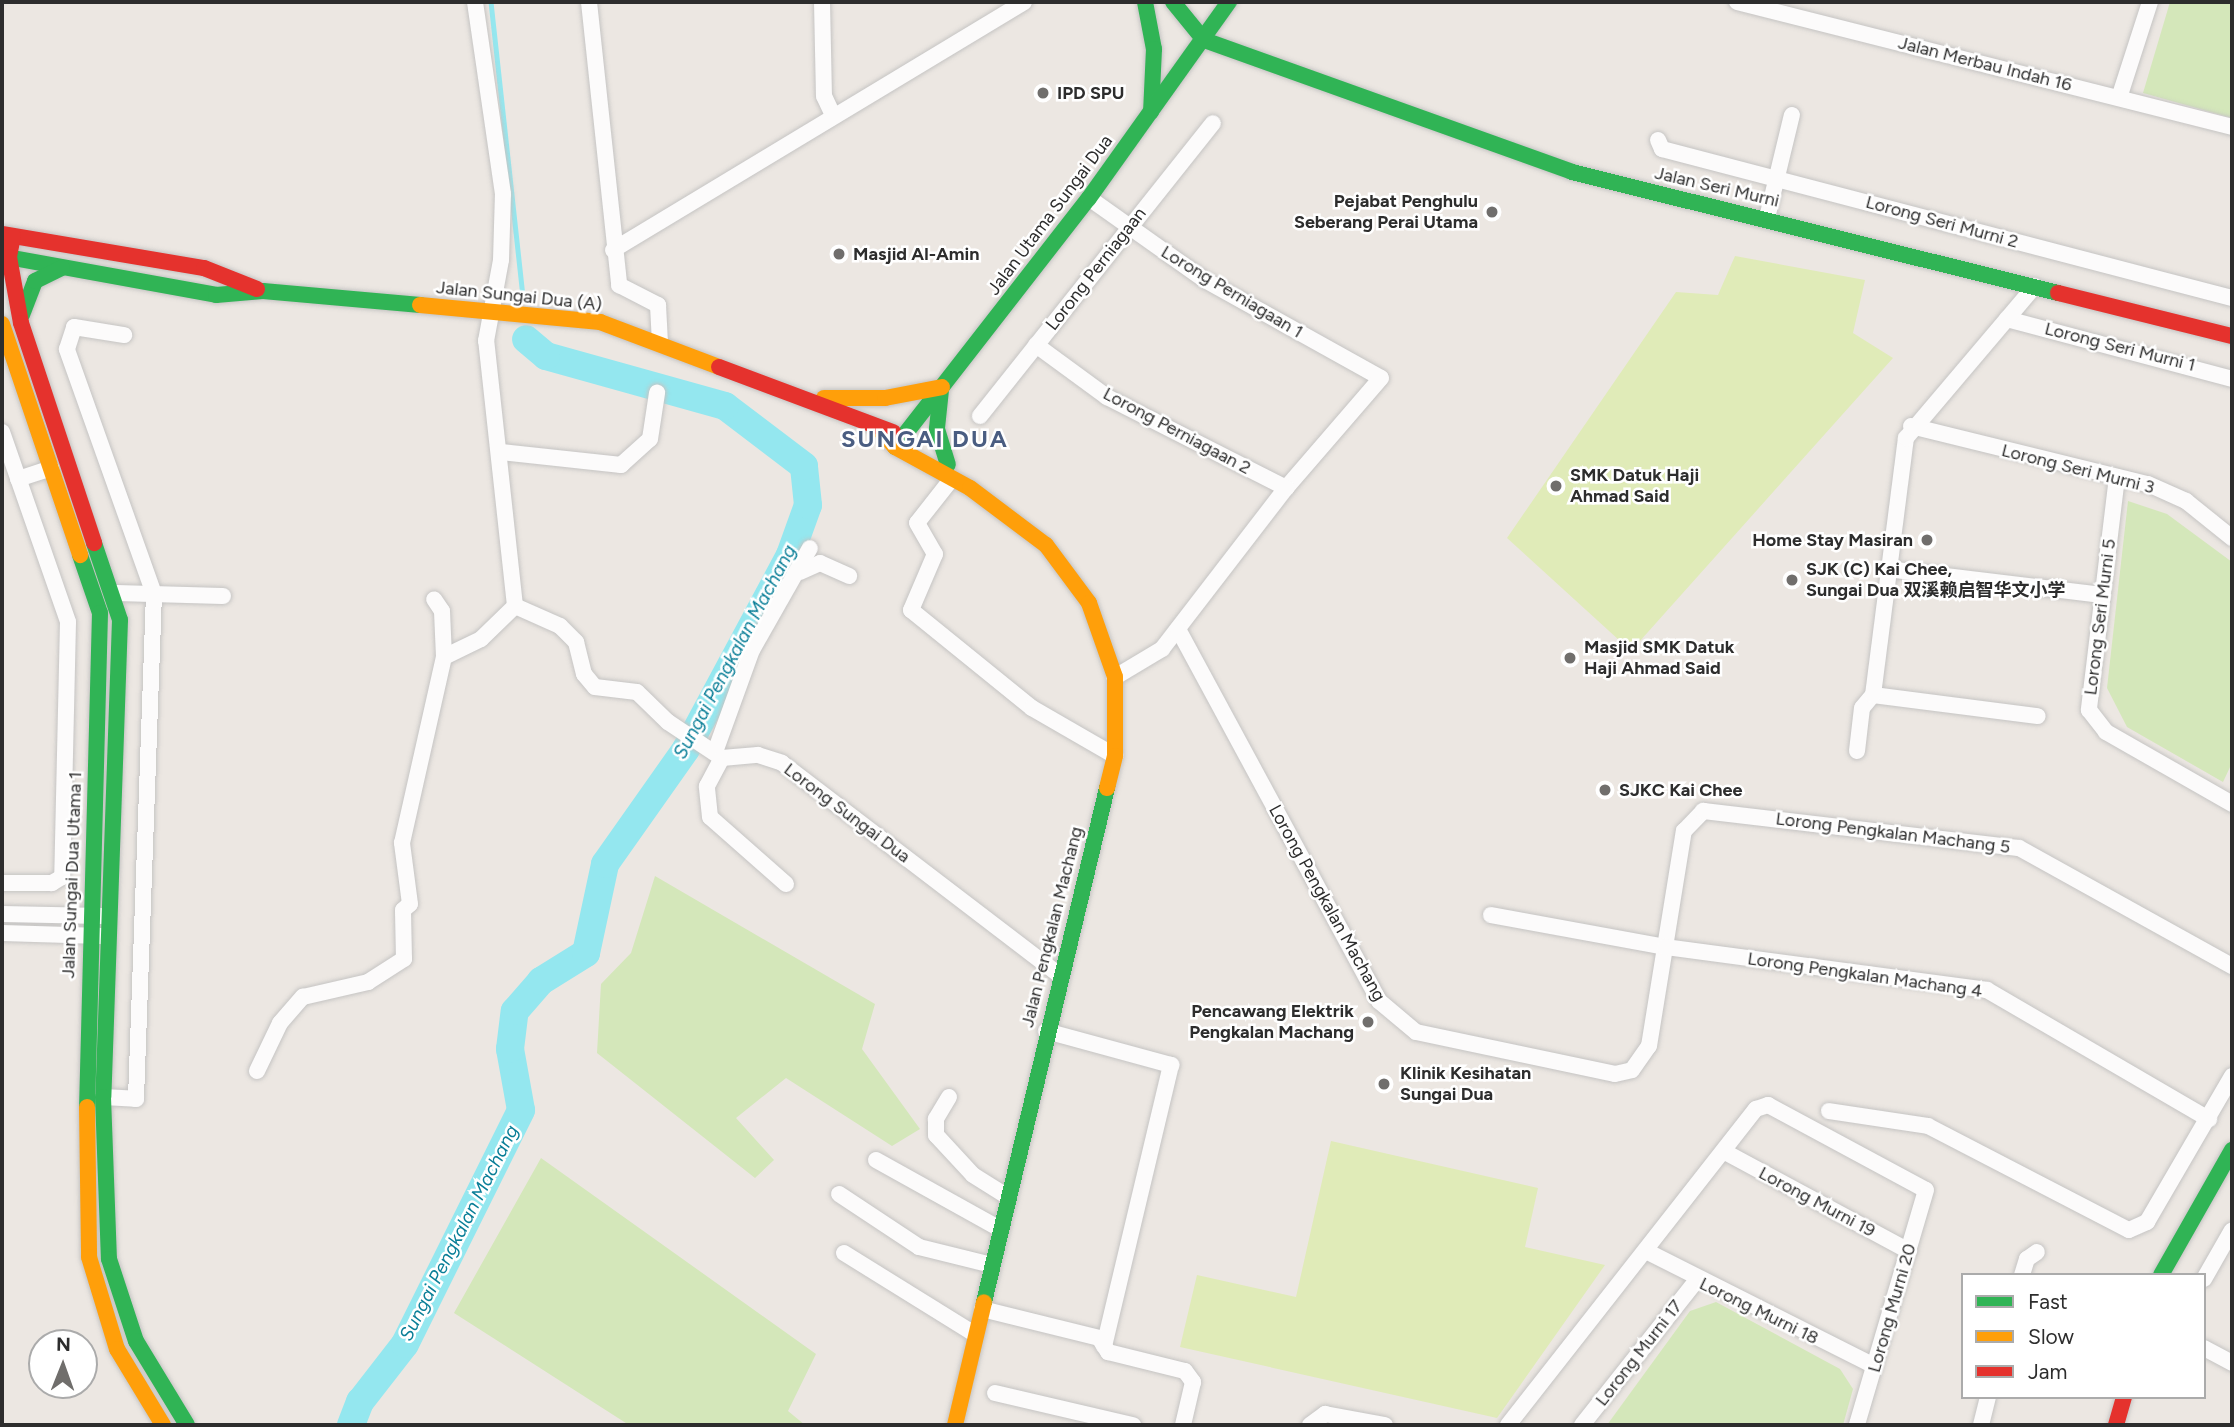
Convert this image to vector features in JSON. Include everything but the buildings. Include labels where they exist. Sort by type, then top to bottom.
[{"type":"street","points":[[475,2],[503,194],[487,362],[501,452],[515,606]]},
{"type":"street","points":[[589,2],[613,250],[619,285],[662,311],[660,340]]},
{"type":"street","points":[[822,2],[824,96],[832,113]]},
{"type":"street","points":[[613,250],[832,113],[1024,2]]},
{"type":"street","points":[[1145,2],[1154,49],[1151,112]]},
{"type":"street","points":[[1173,2],[1204,40]]},
{"type":"street","name":"Jalan Utama Sungai Dua","points":[[899,441],[1089,198],[1229,2]]},
{"type":"street","name":"Jalan Merbau Indah 16","points":[[1737,2],[2232,127]]},
{"type":"street","points":[[2119,98],[2150,2]]},
{"type":"street","name":"Jalan Seri Murni","points":[[1204,40],[1561,169],[1767,218],[2232,336]]},
{"type":"street","points":[[1767,218],[1791,115]]},
{"type":"street","name":"Lorong Perniagaan","points":[[980,416],[1213,123]]},
{"type":"street","name":"Lorong Seri Murni 2","points":[[1658,140],[1662,149],[2232,298]]},
{"type":"street","name":"Lorong Perniagaan 1","points":[[1089,198],[1205,280],[1381,378],[1286,488]]},
{"type":"street","name":"Jalan Sungai Dua (A)","points":[[7,235],[204,268],[263,291]]},
{"type":"street","name":"Jalan Sungai Dua Utama 1","points":[[7,235],[5,257],[21,323],[116,593],[121,620],[107,936],[103,1097],[104,1216],[114,1278],[136,1341],[187,1425]]},
{"type":"street","name":"Jalan Sungai Dua (A)","points":[[5,257],[216,295],[263,291],[600,322],[660,340],[814,398],[878,428],[899,441]]},
{"type":"street","points":[[21,323],[35,281],[62,268]]},
{"type":"street","points":[[1857,751],[1862,708],[1873,695],[1887,569],[1911,426],[2035,286]]},
{"type":"street","name":"Lorong Seri Murni 1","points":[[2007,318],[2232,379]]},
{"type":"street","name":"Jalan Sungai Dua Utama 1","points":[[2,324],[100,613],[88,935],[89,1257],[117,1349],[163,1425]]},
{"type":"street","points":[[103,1097],[136,1099],[154,594],[67,349],[74,327],[124,335]]},
{"type":"street","name":"Lorong Perniagaan 2","points":[[1036,345],[1107,397],[1286,488]]},
{"type":"street","points":[[814,398],[885,398],[942,387],[937,429],[948,464]]},
{"type":"street","points":[[501,452],[621,465],[650,439],[657,393]]},
{"type":"street","name":"Lorong Seri Murni 3","points":[[1911,426],[2117,477],[2186,501],[2232,538]]},
{"type":"street","points":[[2,432],[68,622],[59,882],[2,883]]},
{"type":"street","name":"Jalan Pengkalan Machang","points":[[899,441],[948,464],[970,488],[1020,522],[1070,575],[1095,615],[1115,677],[1115,756],[1059,975],[955,1425]]},
{"type":"street","name":"Jalan Pengkalan Machang","points":[[899,441],[950,481],[970,488]]},
{"type":"street","points":[[18,479],[51,468]]},
{"type":"street","name":"Lorong Seri Murni 5","points":[[2117,477],[2089,692],[2095,721],[2232,804]]},
{"type":"street","points":[[950,481],[917,523],[935,554],[911,610],[1032,708],[1115,756]]},
{"type":"street","points":[[1115,677],[1140,666],[1178,629],[1286,488]]},
{"type":"street","points":[[786,884],[710,817],[707,786],[715,753],[752,650],[800,572],[810,548]]},
{"type":"street","points":[[800,572],[820,563],[849,576]]},
{"type":"street","points":[[1887,569],[2102,595]]},
{"type":"street","points":[[116,593],[223,596]]},
{"type":"street","points":[[257,1071],[280,1023],[303,997],[368,982],[404,959],[403,910],[410,904],[402,843],[443,657],[442,611],[434,599]]},
{"type":"street","points":[[443,657],[481,639],[515,606]]},
{"type":"street","points":[[515,606],[560,625],[576,642],[584,674],[595,687],[638,692],[668,722],[715,753]]},
{"type":"street","name":"Lorong Pengkalan Machang","points":[[1178,629],[1378,1001],[1401,1026],[1624,1074],[1639,1064],[1649,1046],[1678,857],[1693,816]]},
{"type":"street","points":[[1873,695],[2038,716]]},
{"type":"street","points":[[65,729],[97,730]]},
{"type":"street","name":"Lorong Sungai Dua","points":[[715,753],[758,755],[782,763],[1059,975]]},
{"type":"street","name":"Lorong Pengkalan Machang 5","points":[[1693,816],[1713,811],[2019,848],[2232,965]]},
{"type":"street","points":[[2,914],[108,916]]},
{"type":"street","name":"Lorong Pengkalan Machang 4","points":[[1491,915],[1665,947],[1987,990],[2209,1119]]},
{"type":"street","points":[[2,933],[107,936]]},
{"type":"street","points":[[1046,1031],[1171,1065],[1104,1346]]},
{"type":"street","points":[[1829,1111],[1928,1126],[2118,1229],[2147,1222],[2232,1076]]},
{"type":"street","points":[[949,1097],[936,1119],[936,1135],[973,1175],[1008,1197]]},
{"type":"street","name":"Lorong Murni 20","points":[[1725,1152],[1756,1109],[1768,1105],[1926,1190],[1857,1425]]},
{"type":"street","points":[[2162,1273],[2232,1150]]},
{"type":"street","points":[[1507,1425],[1725,1152]]},
{"type":"street","name":"Lorong Murni 19","points":[[1725,1152],[1909,1251]]},
{"type":"street","points":[[876,1160],[1000,1229]]},
{"type":"street","points":[[839,1194],[919,1247],[992,1265]]},
{"type":"street","points":[[2206,1276],[2232,1230]]},
{"type":"street","name":"Lorong Murni 18","points":[[1646,1251],[1696,1281],[1875,1366]]},
{"type":"street","points":[[2022,1273],[2026,1259],[2037,1252]]},
{"type":"street","points":[[844,1253],[976,1335]]},
{"type":"street","name":"Lorong Murni 17","points":[[1582,1425],[1696,1281]]},
{"type":"street","points":[[982,1309],[1099,1338],[1104,1346],[1190,1376],[1183,1425]]},
{"type":"street","points":[[2206,1349],[2232,1363]]},
{"type":"street","points":[[995,1393],[1133,1425]]},
{"type":"street","points":[[1980,1425],[1987,1399]]},
{"type":"street","points":[[2116,1425],[2123,1399]]},
{"type":"street","points":[[1310,1425],[1325,1414],[1385,1425]]},
{"type":"green space","points":[[2170,2],[2232,2],[2232,118],[2143,93]]},
{"type":"green space","points":[[1735,256],[1865,280],[1853,333],[1893,358],[1631,651],[1507,538],[1676,292],[1718,295]]},
{"type":"green space","points":[[2128,501],[2167,514],[2232,562],[2232,763],[2223,782],[2127,727],[2107,688]]},
{"type":"green space","points":[[655,876],[875,1004],[862,1049],[920,1129],[892,1146],[786,1078],[736,1118],[774,1160],[755,1178],[597,1053],[601,984],[631,953]]},
{"type":"green space","points":[[1331,1141],[1538,1188],[1525,1247],[1605,1265],[1497,1418],[1180,1347],[1197,1275],[1296,1297]]},
{"type":"green space","points":[[541,1158],[816,1354],[788,1411],[805,1425],[629,1425],[454,1313]]},
{"type":"green space","points":[[1716,1302],[1840,1369],[1853,1389],[1843,1425],[1607,1425],[1690,1311]]},
{"type":"waterway","name":"Sungai Pengkalan Machang","points":[[491,2],[523,297]]},
{"type":"waterway","name":"Sungai Pengkalan Machang","points":[[351,1425],[360,1402],[405,1344],[521,1110],[510,1049],[515,1011],[541,981],[586,953],[605,864],[686,749],[790,555],[808,505],[804,466],[725,406],[546,356],[526,339]]},
{"type":"traffic: fast","points":[[1145,2],[1154,49],[1151,112]]},
{"type":"traffic: fast","points":[[1173,2],[1204,40]]},
{"type":"traffic: fast","points":[[895,447],[1089,198],[1229,2]]},
{"type":"traffic: fast","points":[[1204,40],[1572,172],[2058,293]]},
{"type":"traffic: fast","points":[[2,256],[216,295],[263,291],[420,305]]},
{"type":"traffic: fast","points":[[22,315],[35,281],[62,268]]},
{"type":"traffic: fast","points":[[941,390],[937,429],[948,464]]},
{"type":"traffic: fast","points":[[94,543],[120,620],[103,1097],[109,1259],[136,1341],[187,1425]]},
{"type":"traffic: fast","points":[[80,555],[100,613],[87,1107]]},
{"type":"traffic: fast","points":[[984,1302],[1107,788]]},
{"type":"traffic: fast","points":[[2162,1273],[2232,1150]]},
{"type":"traffic: slow","points":[[420,305],[600,322],[719,367]]},
{"type":"traffic: slow","points":[[2,324],[80,555]]},
{"type":"traffic: slow","points":[[824,398],[885,398],[942,387]]},
{"type":"traffic: slow","points":[[878,428],[895,447],[970,488],[1046,545],[1089,603],[1115,677],[1115,756],[1107,788]]},
{"type":"traffic: slow","points":[[87,1107],[89,1257],[117,1349],[163,1425]]},
{"type":"traffic: slow","points":[[955,1425],[984,1302]]},
{"type":"traffic: jam","points":[[2,234],[204,268],[257,289]]},
{"type":"traffic: jam","points":[[13,236],[9,257],[21,323],[94,543]]},
{"type":"traffic: jam","points":[[2058,293],[2232,336]]},
{"type":"traffic: jam","points":[[719,367],[893,432]]},
{"type":"traffic: jam","points":[[2116,1425],[2123,1399]]},
{"type":"place","name":"IPD SPU","points":[[1043,93]]},
{"type":"place","name":"Pejabat Penghulu Seberang Perai Utama","points":[[1492,212]]},
{"type":"place","name":"Masjid Al-Amin","points":[[839,254]]},
{"type":"place","name":"SMK Datuk Haji Ahmad Said","points":[[1556,486]]},
{"type":"place","name":"Home Stay Masiran","points":[[1927,540]]},
{"type":"place","name":"SJK (C) Kai Chee, Sungai Dua 双溪赖启智华文小学","points":[[1792,580]]},
{"type":"place","name":"Masjid SMK Datuk Haji Ahmad Said","points":[[1570,658]]},
{"type":"place","name":"SJKC Kai Chee","points":[[1605,790]]},
{"type":"place","name":"Pencawang Elektrik Pengkalan Machang","points":[[1368,1022]]},
{"type":"place","name":"Klinik Kesihatan Sungai Dua","points":[[1384,1084]]},
{"type":"district","name":"SUNGAI DUA","points":[[925,439]]}]
